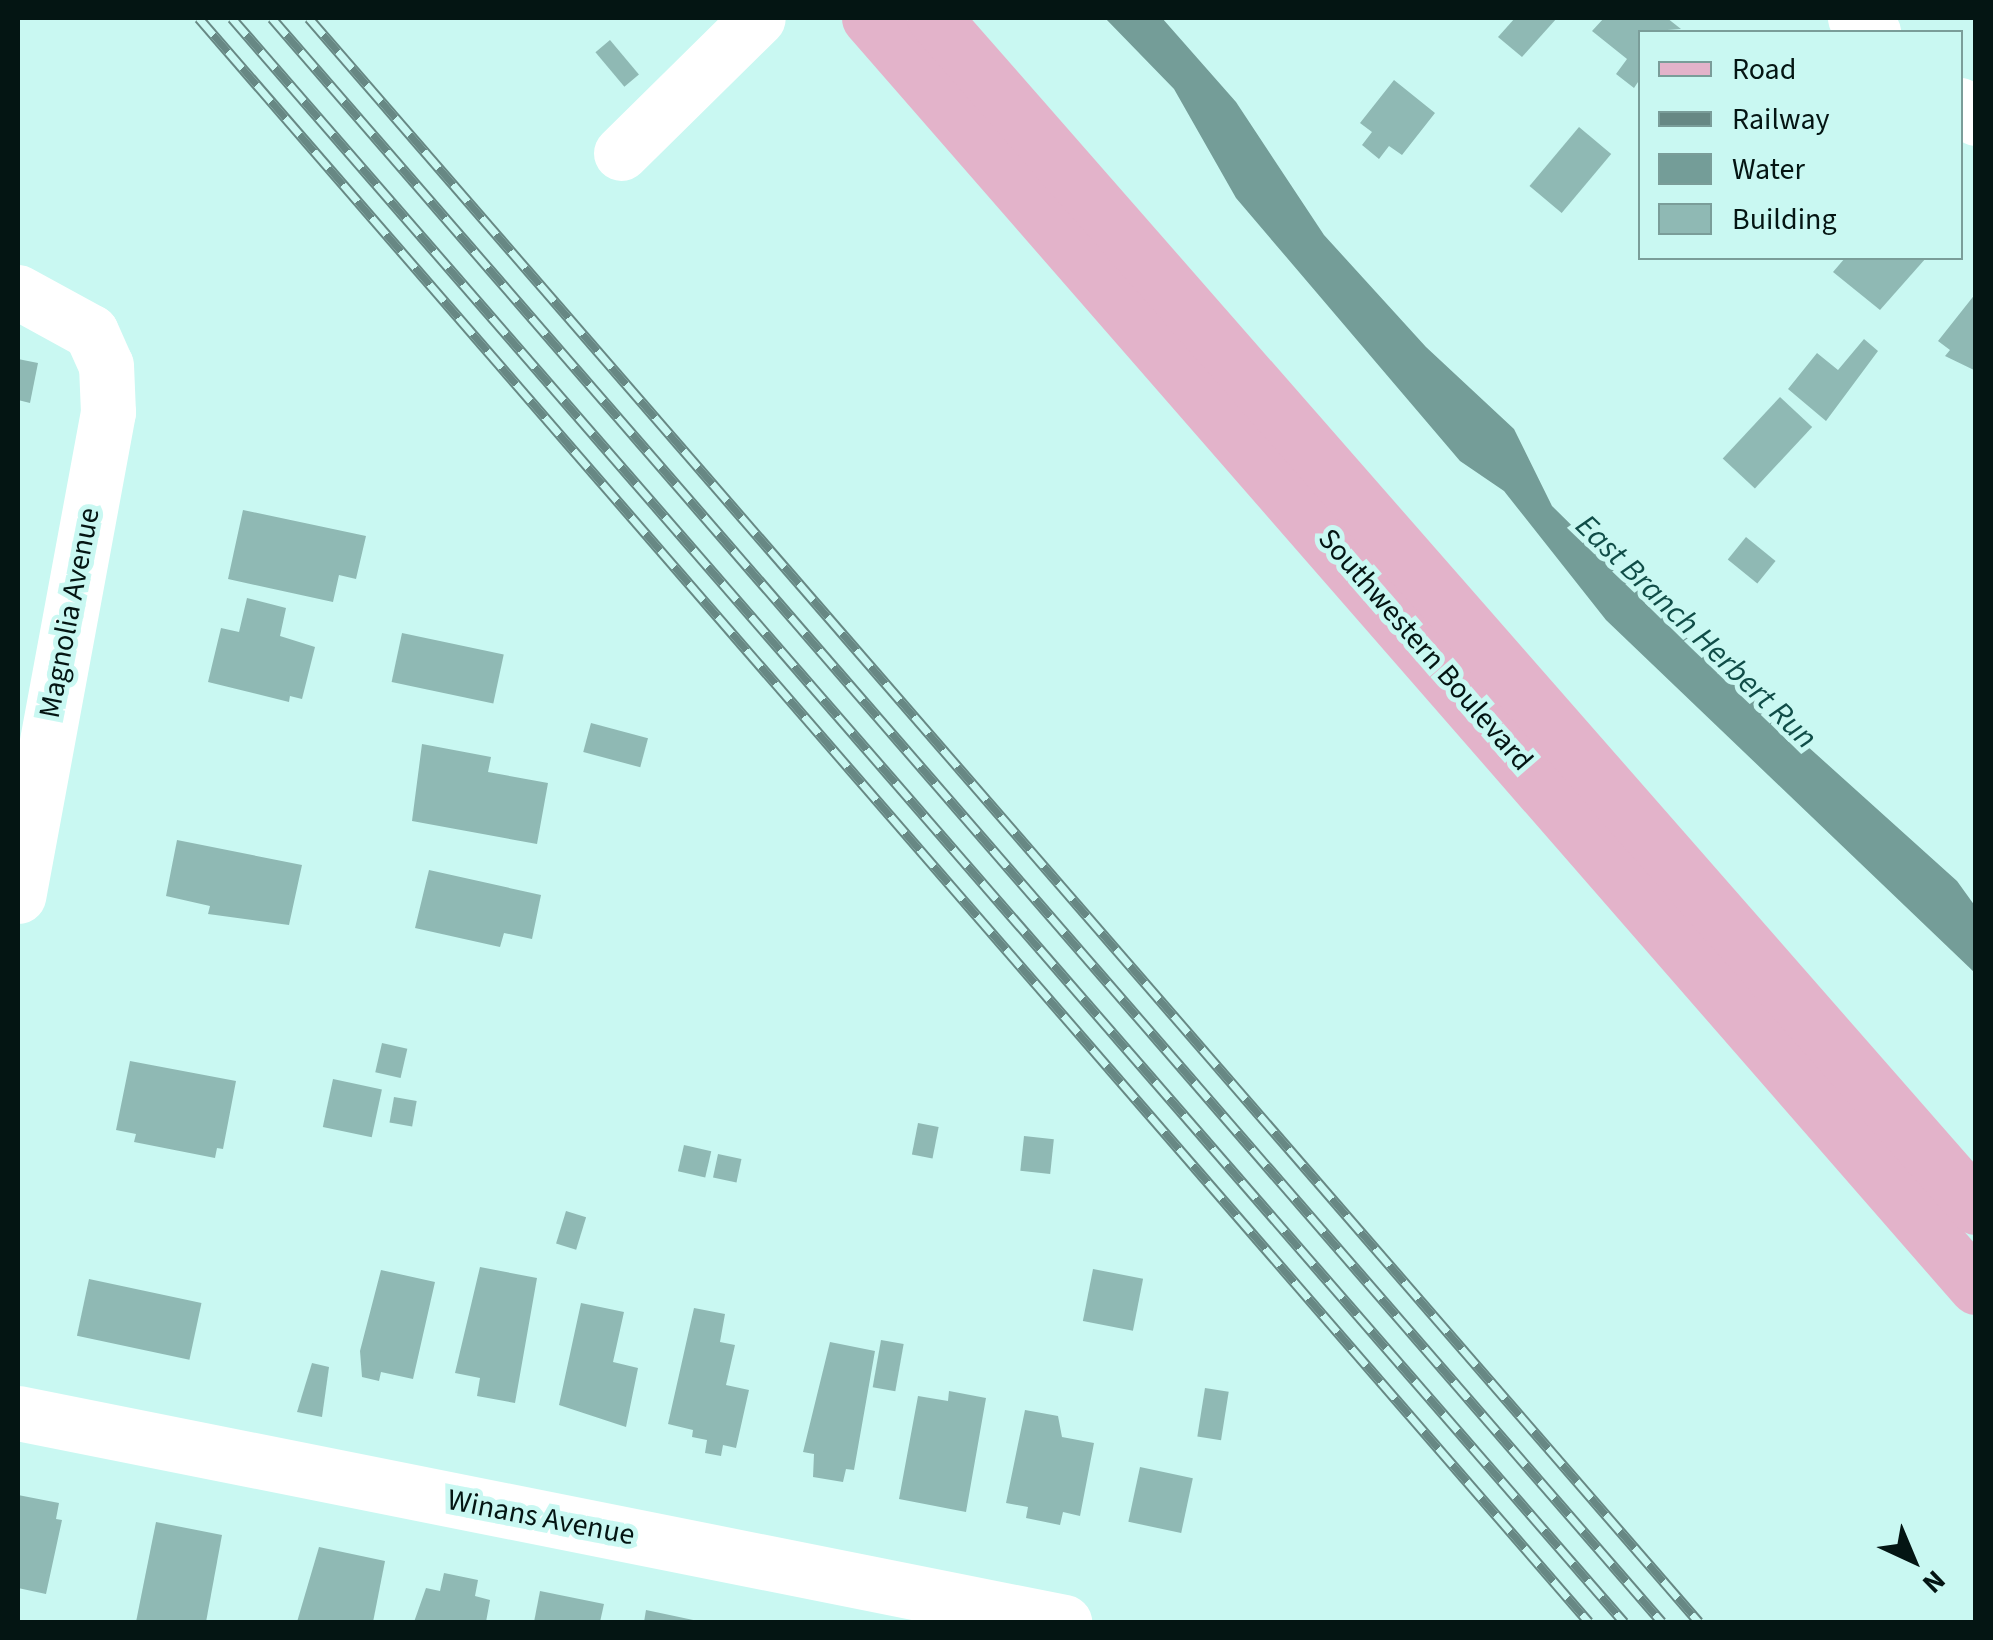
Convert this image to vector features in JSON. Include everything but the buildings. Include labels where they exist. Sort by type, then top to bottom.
[{"type":"main road","name":"Southwestern Boulevard","points":[[869,18],[1976,1288]]},
{"type":"main road","name":"Southwestern Boulevard","points":[[934,18],[1976,1207]]},
{"type":"street","points":[[621,153],[758,18]]},
{"type":"street","name":"Magnolia Avenue","points":[[18,292],[90,332],[106,366],[108,412],[18,896]]},
{"type":"street","name":"Winans Avenue","points":[[18,1413],[1064,1622]]},
{"type":"water","points":[[1105,18],[1162,18],[1236,102],[1324,235],[1426,347],[1514,429],[1552,506],[1675,627],[1957,881],[1975,906],[1975,973],[1606,620],[1504,491],[1460,461],[1236,198],[1174,89]]},
{"type":"railway","points":[[199,18],[1589,1622]]},
{"type":"railway","points":[[232,18],[1624,1622]]},
{"type":"railway","points":[[272,18],[1662,1622]]},
{"type":"railway","points":[[309,18],[1699,1622]]},
{"type":"water label","name":"East Branch Herbert Run","points":[[1696,632]]}]
